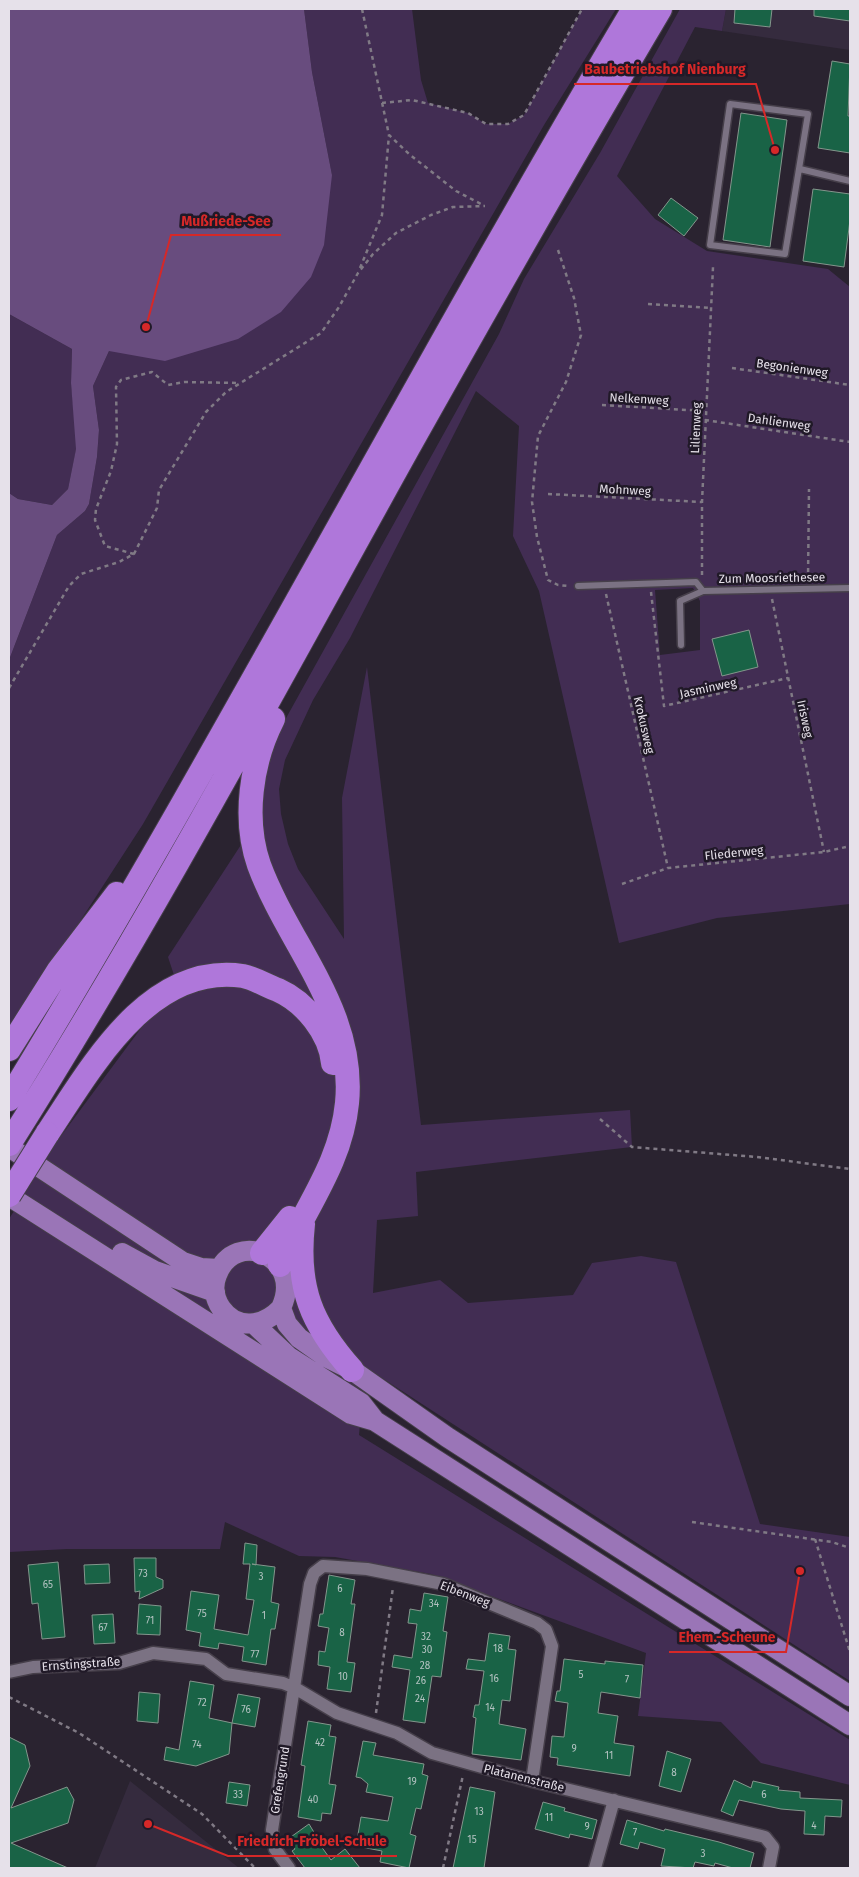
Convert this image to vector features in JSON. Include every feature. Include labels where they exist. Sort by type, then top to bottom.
[{"type":"highway","points":[[9,1100],[92,963],[175,819],[540,166],[634,9]]},
{"type":"highway","points":[[9,1145],[192,838],[562,176],[660,9]]},
{"type":"highway","points":[[271,1259],[318,1194],[336,1152],[347,1102],[345,1054],[334,1014],[311,964],[284,917],[259,864],[251,825],[253,776],[265,733],[307,653],[306,634]]},
{"type":"highway","points":[[9,1049],[59,970],[175,819]]},
{"type":"highway","points":[[9,1196],[47,1134],[97,1059],[146,1005],[172,988],[200,977],[243,976],[290,995],[317,1021],[332,1056],[337,1101],[329,1147],[311,1185],[281,1232],[271,1259]]},
{"type":"highway","points":[[303,1217],[301,1242],[302,1271],[310,1305],[320,1330],[352,1370]]},
{"type":"main road","points":[[9,1145],[183,1262],[202,1268],[219,1269]]},
{"type":"main road","points":[[9,1185],[134,1261],[214,1292]]},
{"type":"main road","points":[[9,1196],[351,1414],[375,1421],[850,1725]]},
{"type":"main road","points":[[242,1252],[271,1259],[285,1275],[286,1298],[281,1308],[265,1321],[254,1324],[233,1319],[218,1303],[214,1292],[215,1280],[219,1269],[233,1255],[242,1252]]},
{"type":"main road","points":[[281,1308],[287,1324],[299,1338],[326,1357],[352,1370],[447,1437],[850,1696]]},
{"type":"main road","points":[[254,1324],[289,1358],[361,1403],[375,1421]]},
{"type":"street","name":"Eibenweg","points":[[295,1688],[310,1584],[314,1573],[323,1566],[395,1574],[443,1584],[537,1623],[546,1630],[552,1646],[532,1781]]},
{"type":"street","name":"Ernstingstraße","points":[[9,1672],[33,1667],[119,1663],[153,1653],[206,1659],[226,1674],[283,1683],[295,1688]]},
{"type":"street","name":"Platanenstraße","points":[[295,1688],[337,1713],[397,1733],[432,1754],[532,1781],[765,1838],[772,1847],[769,1868]]},
{"type":"street","name":"Grefengrund","points":[[289,1868],[275,1849],[272,1830],[295,1688]]},
{"type":"street","points":[[595,1868],[614,1800]]},
{"type":"lane","points":[[730,104],[808,114],[800,169],[785,254],[710,245],[730,104]]},
{"type":"lane","points":[[800,169],[850,181]]},
{"type":"lane","name":"Zum Moosriethesee","points":[[578,586],[696,582],[703,591],[850,588]]},
{"type":"lane","points":[[681,645],[680,601],[703,591]]},
{"type":"path","points":[[9,688],[69,586],[81,574],[119,562],[134,554],[157,508],[159,490],[206,412],[226,392],[321,333],[339,307],[358,273],[382,215],[389,134],[362,9]]},
{"type":"path","points":[[382,103],[412,100],[468,113],[486,124],[508,124],[524,115],[582,9]]},
{"type":"path","points":[[358,273],[373,254],[396,233],[431,215],[453,207],[485,206],[456,191],[409,154],[389,134]]},
{"type":"path","points":[[558,250],[574,298],[581,335],[566,382],[538,436],[532,502],[537,537],[548,580],[558,585],[578,586]]},
{"type":"path","name":"Lilienweg","points":[[703,591],[702,502],[704,420],[713,267]]},
{"type":"path","points":[[648,304],[710,308]]},
{"type":"path","name":"Begonienweg","points":[[732,368],[850,385]]},
{"type":"path","points":[[134,554],[105,546],[95,520],[96,509],[111,471],[117,444],[116,387],[121,380],[152,372],[168,385],[184,382],[240,383]]},
{"type":"path","name":"Nelkenweg","points":[[602,405],[705,411]]},
{"type":"path","name":"Dahlienweg","points":[[704,420],[850,442]]},
{"type":"path","points":[[808,589],[809,489]]},
{"type":"path","name":"Mohnweg","points":[[548,494],[702,502]]},
{"type":"path","name":"Jasminweg","points":[[651,583],[664,706],[788,678]]},
{"type":"path","name":"Krokusweg","points":[[606,585],[607,603],[668,868]]},
{"type":"path","name":"Irisweg","points":[[772,590],[824,852]]},
{"type":"path","name":"Fliederweg","points":[[622,884],[668,868],[824,852],[850,846]]},
{"type":"path","points":[[600,1119],[632,1147],[757,1157],[850,1169]]},
{"type":"path","points":[[692,1522],[815,1539],[850,1548]]},
{"type":"path","points":[[815,1539],[850,1652]]},
{"type":"path","points":[[374,1726],[395,1574]]},
{"type":"path","points":[[9,1697],[79,1733],[202,1814],[255,1868]]},
{"type":"path","points":[[442,1868],[465,1764]]},
{"type":"shaded area","points":[[9,9],[304,9],[312,72],[332,175],[324,245],[311,277],[281,312],[238,339],[165,361],[109,351],[93,386],[99,430],[97,457],[89,504],[85,511],[57,535],[9,660],[9,493],[18,499],[52,505],[68,489],[76,449],[71,383],[72,349],[9,314]]},
{"type":"shaded area","points":[[304,9],[412,9],[421,80],[428,103],[468,113],[486,124],[508,124],[524,115],[582,9],[616,9],[544,125],[143,824],[9,1031],[9,660],[57,535],[85,511],[89,504],[97,457],[99,430],[93,386],[109,351],[113,351],[332,175],[312,72]]},
{"type":"shaded area","points":[[680,9],[726,9],[722,31],[695,27],[617,176],[655,219],[707,251],[828,269],[850,287],[850,904],[717,918],[619,943],[539,591],[513,536],[519,426],[476,391],[350,638],[313,700],[285,760],[279,789],[281,814],[288,844],[298,869],[344,939],[342,798],[367,667],[421,1125],[630,1110],[632,1147],[416,1172],[418,1216],[377,1220],[373,1293],[440,1280],[468,1303],[573,1295],[592,1263],[641,1256],[676,1262],[760,1524],[850,1537],[850,1681],[365,1367],[359,1435],[850,1740],[850,1785],[761,1763],[721,1722],[638,1716],[646,1653],[431,1574],[335,1557],[299,1556],[225,1522],[220,1549],[67,1549],[9,1552],[9,1219],[58,1140],[150,1016],[181,996],[168,957],[263,811],[264,781],[272,748],[285,720],[499,334],[524,279],[600,153]],"holes":[[[693,588],[700,601],[700,650],[660,655],[655,590]]]},
{"type":"shaded area","points":[[726,9],[850,9],[850,50],[722,31]]},
{"type":"shaded area","points":[[9,314],[72,349],[71,383],[77,445],[68,489],[52,505],[18,499],[9,493]]},
{"type":"shaded area","points":[[130,1781],[239,1868],[95,1868]]},
{"type":"building","points":[[735,9],[772,9],[770,27],[734,23]]},
{"type":"building","points":[[814,9],[850,9],[850,21],[814,16]]},
{"type":"building","points":[[832,61],[850,64],[848,116],[850,116],[850,153],[818,148]]},
{"type":"building","points":[[741,113],[787,120],[770,247],[723,240]]},
{"type":"building","points":[[813,189],[850,194],[850,220],[844,267],[803,261]]},
{"type":"building","points":[[671,198],[698,218],[684,236],[658,215]]},
{"type":"building","points":[[749,630],[758,667],[722,676],[712,639]]},
{"type":"building","points":[[245,1543],[257,1545],[256,1565],[275,1567],[271,1602],[279,1604],[275,1629],[271,1629],[266,1665],[242,1661],[244,1647],[219,1643],[218,1649],[199,1646],[201,1633],[186,1630],[191,1591],[219,1595],[214,1629],[248,1635],[254,1600],[246,1599],[250,1564],[243,1564]]},
{"type":"building","points":[[134,1558],[156,1558],[156,1577],[163,1580],[163,1588],[139,1599],[140,1591],[135,1592]]},
{"type":"building","points":[[58,1562],[65,1637],[42,1639],[38,1603],[32,1604],[28,1565]]},
{"type":"building","points":[[109,1564],[110,1583],[85,1584],[84,1565]]},
{"type":"building","points":[[329,1575],[355,1580],[351,1604],[355,1604],[347,1662],[355,1663],[351,1692],[327,1689],[330,1667],[318,1665],[319,1651],[325,1652],[329,1628],[318,1626],[320,1614],[323,1614]]},
{"type":"building","points":[[424,1593],[448,1597],[443,1631],[447,1632],[441,1677],[432,1676],[425,1723],[403,1720],[410,1670],[392,1667],[394,1655],[412,1658],[417,1624],[408,1623],[410,1609],[421,1611]]},
{"type":"building","points":[[139,1604],[161,1606],[160,1635],[137,1634]]},
{"type":"building","points":[[113,1614],[115,1643],[94,1644],[92,1615]]},
{"type":"building","points":[[489,1633],[510,1636],[508,1649],[516,1650],[510,1701],[502,1700],[499,1724],[526,1729],[521,1760],[472,1754],[476,1718],[473,1717],[475,1705],[479,1705],[484,1671],[466,1669],[468,1659],[485,1661]]},
{"type":"building","points":[[564,1659],[605,1664],[605,1661],[643,1665],[640,1698],[601,1692],[598,1713],[618,1716],[614,1743],[634,1746],[630,1776],[557,1765],[558,1758],[550,1757],[552,1736],[564,1737],[568,1703],[555,1701],[557,1691],[560,1691]]},
{"type":"building","points":[[190,1681],[214,1685],[209,1718],[232,1723],[229,1754],[196,1766],[164,1760],[166,1747],[179,1750]]},
{"type":"building","points":[[139,1692],[160,1694],[158,1723],[137,1721]]},
{"type":"building","points":[[238,1694],[260,1698],[255,1727],[232,1723]]},
{"type":"building","points":[[308,1721],[331,1725],[329,1736],[336,1737],[329,1784],[336,1785],[331,1814],[322,1813],[321,1821],[298,1817],[305,1766],[301,1765]]},
{"type":"building","points":[[9,1737],[25,1745],[30,1766],[11,1808],[67,1787],[74,1800],[68,1823],[11,1843],[68,1868],[9,1868]]},
{"type":"building","points":[[363,1741],[376,1743],[373,1755],[424,1764],[422,1774],[428,1776],[421,1809],[416,1808],[410,1834],[416,1836],[409,1868],[380,1862],[382,1851],[356,1846],[361,1817],[388,1821],[393,1797],[366,1792],[368,1784],[361,1778],[356,1777]]},
{"type":"building","points":[[667,1751],[691,1759],[681,1792],[659,1786]]},
{"type":"building","points":[[734,1780],[751,1788],[753,1781],[779,1787],[778,1790],[800,1792],[800,1798],[842,1800],[841,1817],[825,1816],[824,1835],[804,1834],[805,1811],[781,1809],[739,1800],[733,1816],[721,1811]]},
{"type":"building","points":[[229,1782],[250,1785],[247,1806],[226,1803]]},
{"type":"building","points":[[470,1787],[495,1792],[484,1868],[453,1868]]},
{"type":"building","points":[[543,1802],[565,1808],[564,1811],[597,1820],[592,1839],[570,1834],[569,1838],[535,1829]]},
{"type":"building","points":[[627,1820],[664,1831],[665,1829],[719,1842],[754,1853],[750,1868],[733,1868],[715,1863],[714,1866],[695,1862],[693,1868],[661,1866],[665,1849],[640,1842],[638,1849],[620,1844]]},
{"type":"building","points":[[309,1824],[315,1834],[313,1835],[331,1860],[345,1849],[360,1868],[305,1868],[292,1851],[295,1849],[288,1839]]},
{"type":"place","name":"Baubetriebshof Nienburg","points":[[775,150]]},
{"type":"place","name":"Mußriede-See","points":[[146,327]]},
{"type":"place","name":"Ehem.-Scheune","points":[[800,1571]]},
{"type":"place","name":"Friedrich-Fröbel-Schule","points":[[148,1824]]}]
